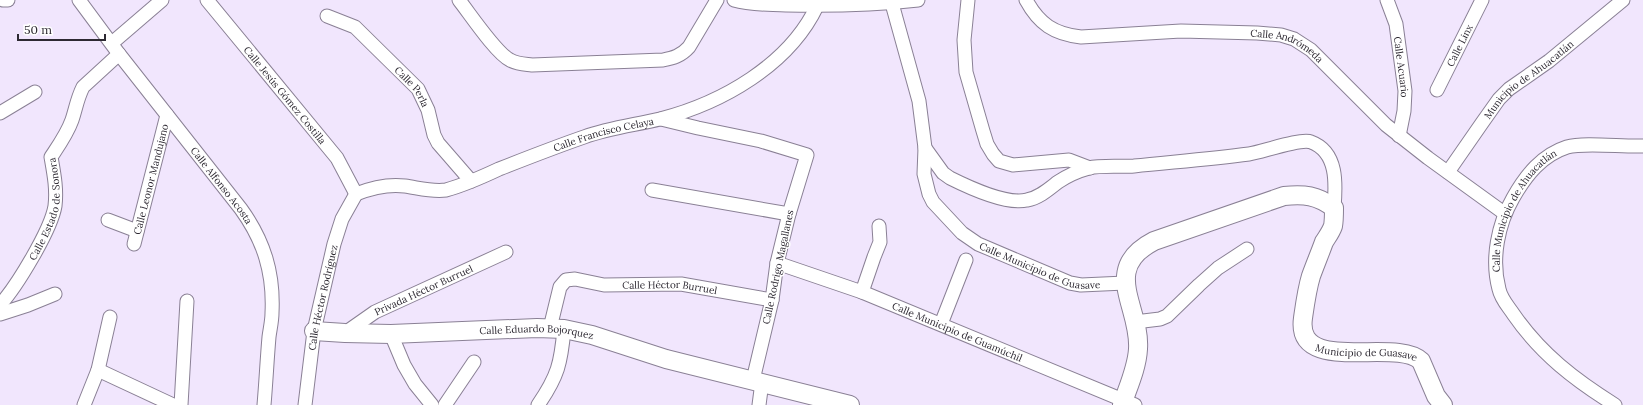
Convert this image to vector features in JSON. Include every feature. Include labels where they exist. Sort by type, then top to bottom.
[{"type":"street","points":[[3,0],[8,0]]},
{"type":"street","name":"Calle Alfonso Acosta","points":[[79,0],[166,115],[241,209],[254,228],[268,262],[272,292],[272,313],[264,405]]},
{"type":"street","points":[[112,43],[162,0]]},
{"type":"street","name":"Calle Jesús Gómez Costilla","points":[[207,0],[337,158],[356,194]]},
{"type":"street","points":[[459,0],[500,53],[509,60],[519,64],[532,65],[674,58],[682,54],[689,47],[717,0]]},
{"type":"street","points":[[734,0],[750,3],[817,6],[918,0]]},
{"type":"street","points":[[968,0],[964,40],[966,72],[983,132],[987,144],[993,154],[999,161],[1012,166],[1069,160],[1076,161],[1090,168]]},
{"type":"street","name":"Calle Andrómeda","points":[[1026,0],[1031,10],[1040,19],[1054,30],[1066,35],[1081,37],[1181,31],[1257,33],[1294,39],[1311,50],[1361,101],[1399,136],[1504,213]]},
{"type":"street","name":"Calle Acuario","points":[[1387,0],[1396,24],[1405,90],[1404,111],[1399,136]]},
{"type":"street","name":"Calle Linx","points":[[1437,90],[1482,0]]},
{"type":"street","name":"Municipio de Ahuacatlán","points":[[1448,172],[1499,99],[1509,89],[1549,61],[1623,0]]},
{"type":"street","name":"Calle Municipio de Guasave","points":[[891,2],[917,94],[922,120],[925,148],[924,174],[929,194],[943,214],[962,233],[978,244],[1070,283],[1125,283]]},
{"type":"street","name":"Calle Francisco Celaya","points":[[356,194],[372,188],[396,186],[439,191],[454,188],[549,149],[604,130],[660,119],[693,108],[726,94],[749,80],[771,63],[791,44],[810,22],[817,6]]},
{"type":"street","name":"Calle Perla","points":[[327,16],[355,27],[418,89],[428,110],[434,135],[438,144],[471,181]]},
{"type":"street","name":"Calle Estado de Sonora","points":[[0,305],[20,276],[47,228],[54,208],[56,189],[51,157],[68,128],[83,87],[119,54]]},
{"type":"street","points":[[0,112],[35,92]]},
{"type":"street","name":"Calle Leonor Mandujano","points":[[134,244],[166,115]]},
{"type":"street","name":"Calle Rodrigo Magallanes","points":[[660,119],[761,141],[807,155],[789,214],[777,263],[758,381],[759,405]]},
{"type":"street","points":[[925,148],[943,173],[950,178],[984,192],[1014,201],[1036,198],[1068,176],[1090,168],[1117,167],[1255,153],[1309,141],[1325,152],[1333,166],[1336,188],[1334,208]]},
{"type":"street","name":"Calle Municipio de Ahuacatlán","points":[[1615,405],[1552,360],[1536,344],[1503,299],[1499,288],[1496,261],[1504,213],[1522,181],[1534,167],[1554,152],[1569,147],[1643,146]]},
{"type":"street","points":[[652,190],[789,214]]},
{"type":"street","name":"Calle Héctor Rodríguez","points":[[305,405],[314,331],[334,244],[342,219],[356,194]]},
{"type":"street","points":[[1127,404],[1138,348],[1135,322],[1125,283],[1127,270],[1131,261],[1139,251],[1154,241],[1284,196],[1299,195],[1312,197],[1324,200],[1334,208]]},
{"type":"street","name":"Municipio de Guasave","points":[[1334,208],[1333,226],[1325,241],[1311,277],[1302,319],[1303,332],[1306,340],[1313,346],[1323,349],[1344,352],[1406,354],[1417,357],[1421,361],[1436,396],[1442,405]]},
{"type":"street","points":[[108,220],[137,231]]},
{"type":"street","points":[[862,292],[880,242],[879,226]]},
{"type":"street","points":[[1135,322],[1160,320],[1168,316],[1218,268],[1247,249]]},
{"type":"street","name":"Privada Héctor Burruel","points":[[345,333],[375,312],[506,252]]},
{"type":"street","points":[[941,324],[966,260]]},
{"type":"street","name":"Calle Municipio de Guamúchil","points":[[777,263],[862,292],[941,324],[1127,404]]},
{"type":"street","name":"Calle Héctor Burruel","points":[[557,329],[560,287],[566,280],[575,278],[604,284],[694,285],[772,300]]},
{"type":"street","points":[[0,314],[55,294]]},
{"type":"street","points":[[181,405],[187,301]]},
{"type":"street","points":[[84,405],[98,370],[110,317]]},
{"type":"street","points":[[538,405],[557,374],[560,360],[557,329]]},
{"type":"street","name":"Calle Eduardo Bojorquez","points":[[314,331],[391,334],[557,329],[592,335],[666,359],[758,381],[823,401],[850,405]]},
{"type":"street","points":[[391,334],[404,366],[415,384],[432,405]]},
{"type":"street","points":[[445,405],[474,362]]},
{"type":"street","points":[[98,370],[173,405]]}]
